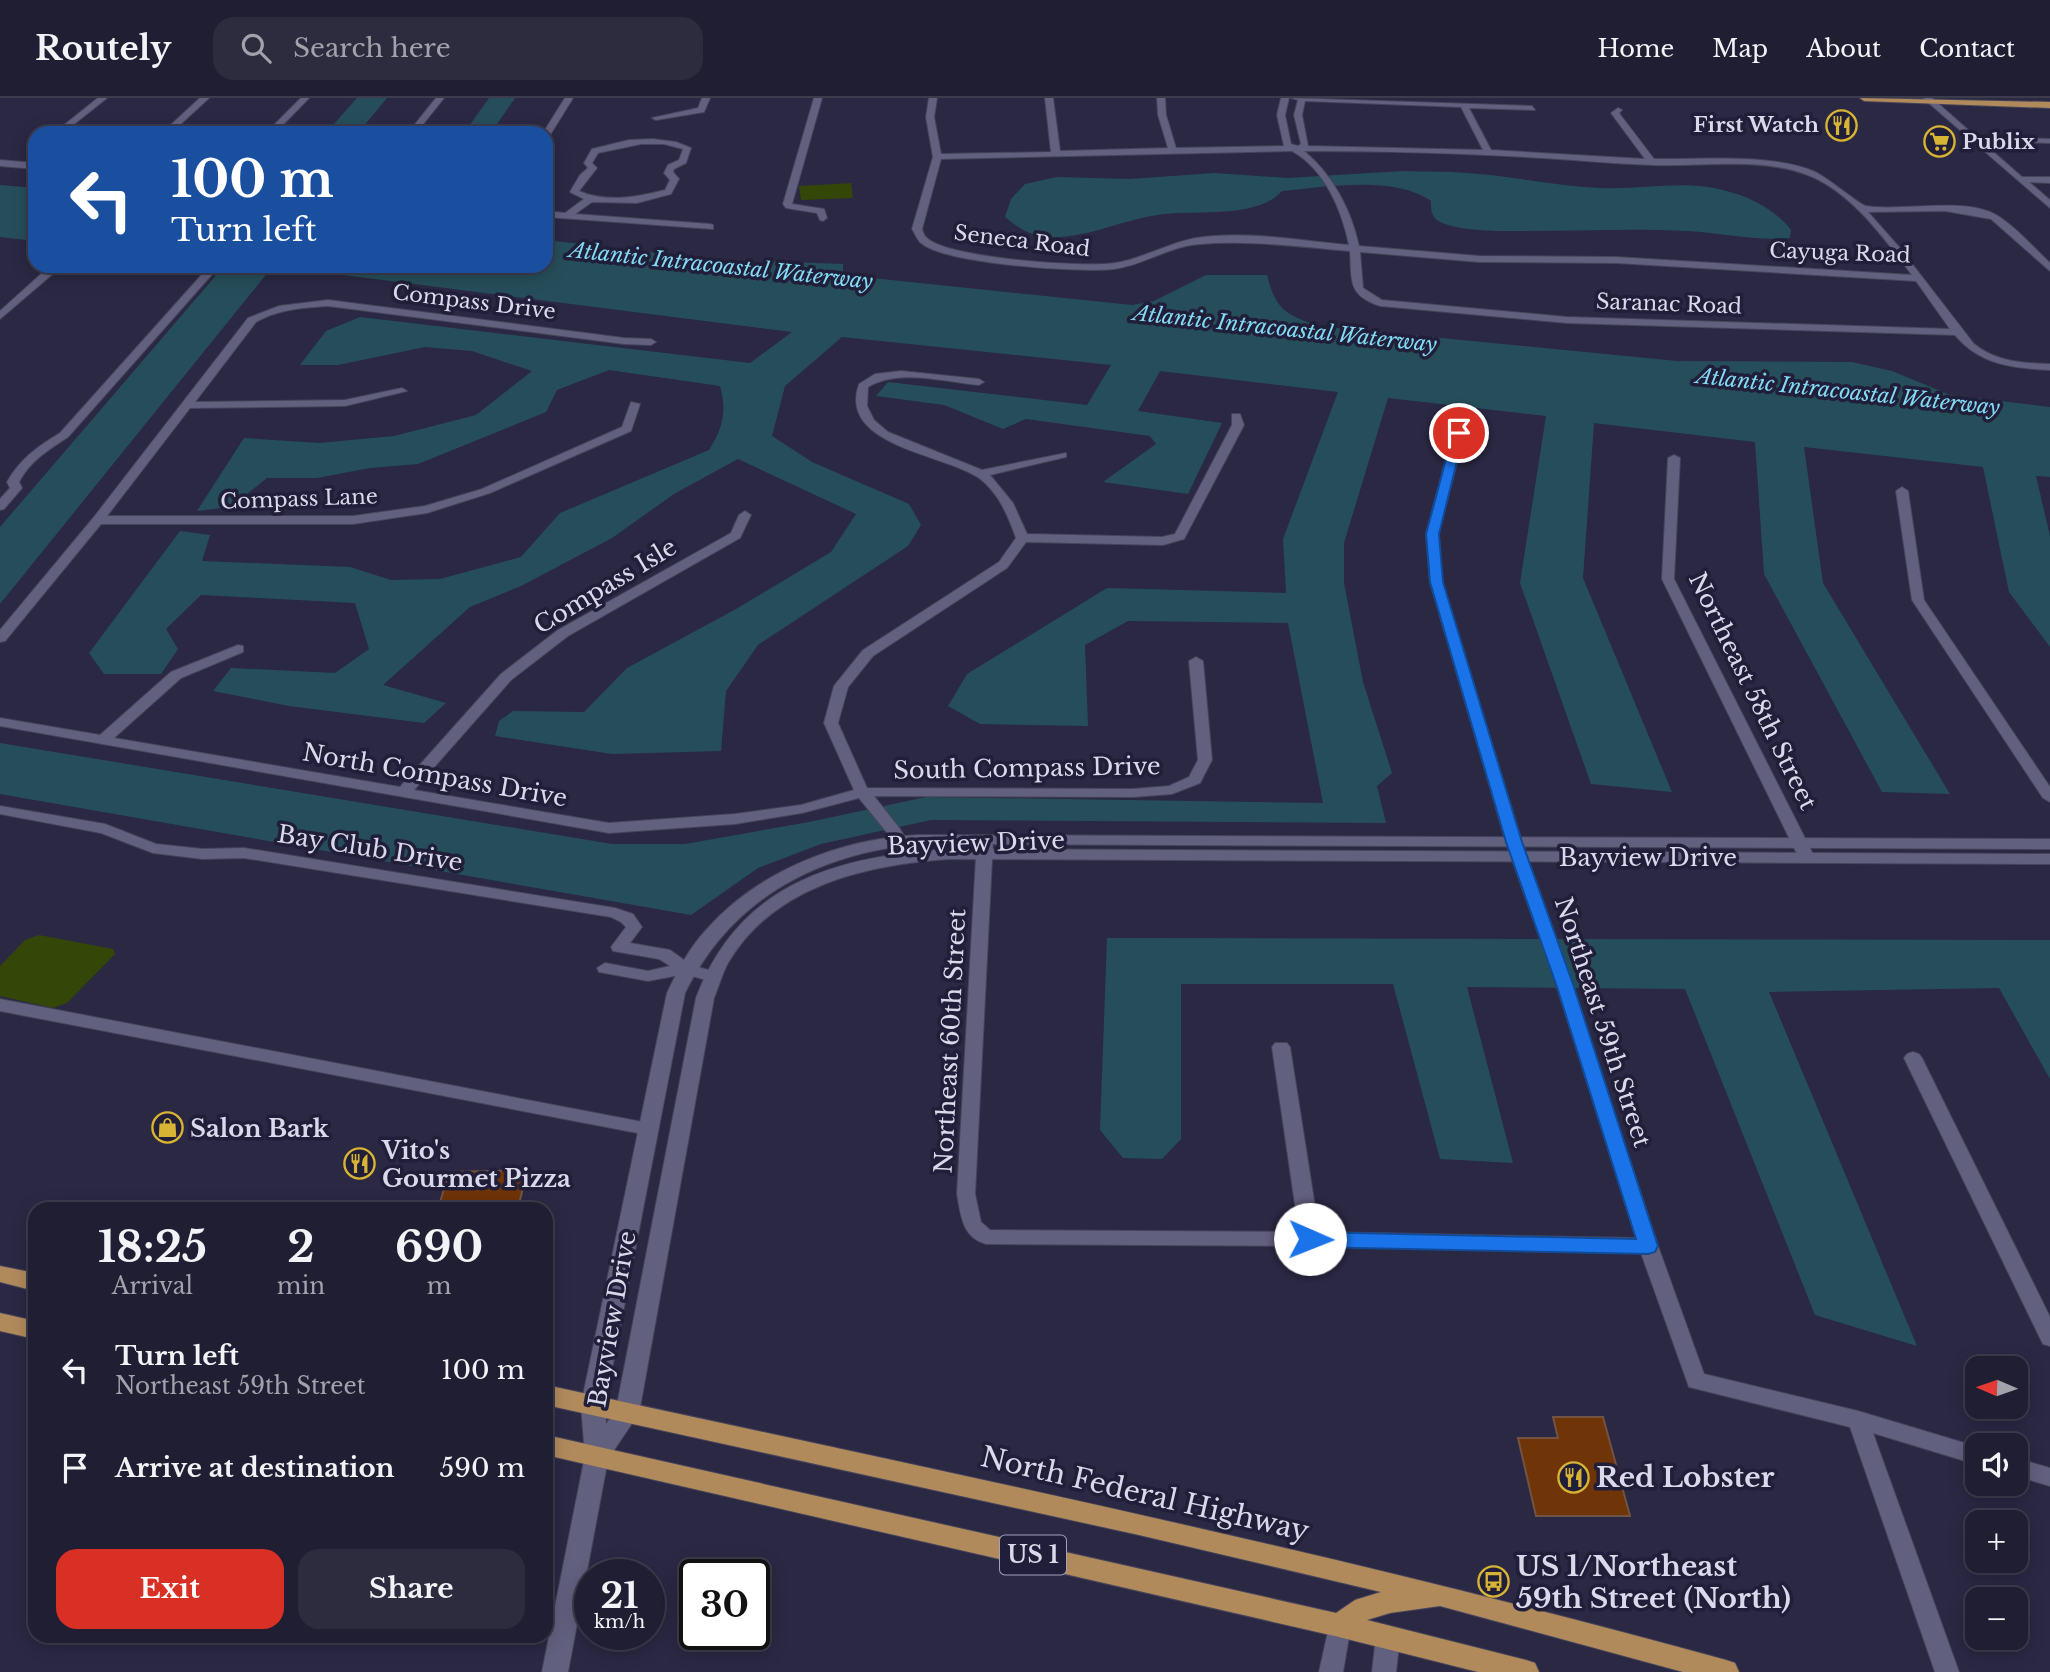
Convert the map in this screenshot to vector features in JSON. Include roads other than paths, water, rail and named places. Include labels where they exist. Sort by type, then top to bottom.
[{"type":"main road","points":[[1864,98],[2050,104]]},
{"type":"main road","points":[[0,1274],[28,1280]]},
{"type":"main road","points":[[0,1322],[28,1328]]},
{"type":"main road","name":"North Federal Highway","points":[[553,1396],[942,1480],[1448,1597],[1726,1672]]},
{"type":"main road","name":"US 1","points":[[553,1447],[1339,1625],[1526,1672]]},
{"type":"main road","points":[[1339,1625],[1364,1608],[1377,1604],[1448,1597]]},
{"type":"street","points":[[67,126],[103,98]]},
{"type":"street","points":[[174,126],[205,98]]},
{"type":"street","points":[[277,126],[305,98]]},
{"type":"street","points":[[418,126],[440,98]]},
{"type":"street","points":[[552,126],[569,98]]},
{"type":"street","points":[[691,112],[667,110],[659,112],[656,118],[671,116],[691,112],[701,110],[706,98]]},
{"type":"street","points":[[818,98],[787,204],[821,211],[823,218]]},
{"type":"street","points":[[933,98],[930,117],[937,157],[1300,149],[1305,144],[1298,115],[1302,98]]},
{"type":"street","points":[[1049,98],[1056,155]]},
{"type":"street","points":[[1161,98],[1162,115],[1173,152]]},
{"type":"street","points":[[1285,98],[1281,115],[1287,145],[1300,149],[1335,194],[1348,217],[1354,247]]},
{"type":"street","points":[[1295,98],[1532,108]]},
{"type":"street","points":[[1928,99],[2050,205]]},
{"type":"street","points":[[1465,107],[1488,152]]},
{"type":"street","points":[[1618,110],[1615,113],[1652,163]]},
{"type":"street","points":[[658,139],[671,116]]},
{"type":"street","points":[[1972,138],[2050,141]]},
{"type":"street","points":[[658,139],[687,148],[683,162],[671,167],[668,173],[676,179],[668,192],[637,200],[590,199],[575,192],[583,177],[593,168],[588,163],[595,151],[624,143],[658,139]]},
{"type":"street","name":"Cayuga Road","points":[[1300,149],[1488,152],[1652,163],[1775,165],[1810,172],[1861,209],[1901,253],[1919,278]]},
{"type":"street","name":"Seneca Road","points":[[937,157],[917,229],[923,241],[951,252],[1084,268],[1116,267],[1196,242],[1242,239],[1354,247]]},
{"type":"street","points":[[19,164],[27,158]]},
{"type":"street","points":[[0,163],[28,165]]},
{"type":"street","points":[[2019,179],[2050,180]]},
{"type":"street","points":[[566,216],[590,199]]},
{"type":"street","points":[[1861,209],[1954,209],[1983,214],[1994,218],[2050,268]]},
{"type":"street","points":[[553,215],[710,227]]},
{"type":"street","name":"Cayuga Road","points":[[1354,247],[1479,259],[1616,260],[1919,278]]},
{"type":"street","name":"Saranac Road","points":[[1354,247],[1356,285],[1362,295],[1380,303],[1567,320],[1958,332]]},
{"type":"street","points":[[0,316],[45,273]]},
{"type":"street","points":[[0,506],[16,488],[13,482],[18,472],[35,452],[64,435],[208,273]]},
{"type":"street","points":[[1919,278],[1958,332],[1986,357],[2007,364],[2050,368]]},
{"type":"street","name":"Compass Drive","points":[[187,405],[252,320],[267,311],[291,305],[327,303],[651,342]]},
{"type":"street","points":[[979,382],[901,374],[879,376],[863,386],[859,400],[865,416],[877,429],[900,442],[981,474],[1009,504],[1022,538]]},
{"type":"street","points":[[0,638],[98,520],[187,405],[345,403],[402,391]]},
{"type":"street","name":"Compass Lane","points":[[98,520],[353,520],[427,509],[486,491],[628,429],[635,404]]},
{"type":"street","points":[[1022,538],[1163,541],[1180,536],[1238,425],[1236,416]]},
{"type":"street","name":"Northeast 59th Street","points":[[1459,433],[1433,534],[1436,582],[1516,849],[1565,987],[1648,1246],[1696,1381],[1858,1420]]},
{"type":"street","points":[[981,474],[1062,455]]},
{"type":"street","name":"Northeast 58th Street","points":[[1674,458],[1668,579],[1803,850]]},
{"type":"street","points":[[1902,491],[1918,600],[2050,798]]},
{"type":"street","name":"Compass Isle","points":[[403,793],[506,677],[563,633],[736,535],[745,515]]},
{"type":"street","points":[[902,843],[862,792],[831,723],[841,686],[868,653],[1003,565],[1022,538]]},
{"type":"street","points":[[102,741],[176,675],[239,649]]},
{"type":"street","name":"South Compass Drive","points":[[862,792],[1133,793],[1172,790],[1195,779],[1205,760],[1196,661]]},
{"type":"street","name":"North Compass Drive","points":[[0,722],[609,828],[735,818],[802,809],[862,792]]},
{"type":"street","name":"Bay Club Drive","points":[[0,810],[105,829],[153,848],[203,854],[244,853],[615,913],[627,918],[634,927],[619,947],[664,954],[685,969],[713,977]]},
{"type":"street","name":"Bayview Drive","points":[[597,1456],[627,1413],[705,998],[722,958],[761,914],[791,894],[811,882],[852,867],[902,843]]},
{"type":"street","name":"Bayview Drive","points":[[597,1456],[593,1405],[676,993],[685,969],[719,926],[741,905],[775,883],[842,854],[902,843],[984,848],[1929,851],[2050,859]]},
{"type":"street","name":"Bayview Drive","points":[[1929,851],[2050,844]]},
{"type":"street","name":"Northeast 60th Street","points":[[984,848],[966,1194],[972,1226],[986,1237],[1310,1239]]},
{"type":"street","name":"Bay Club Drive","points":[[605,968],[648,976],[685,969]]},
{"type":"street","points":[[0,1005],[648,1129]]},
{"type":"street","points":[[1281,1047],[1310,1239],[1648,1246]]},
{"type":"street","points":[[1913,1058],[2050,1338]]},
{"type":"street","points":[[1858,1420],[1965,1452]]},
{"type":"street","points":[[1858,1420],[1947,1672]]},
{"type":"street","points":[[555,1672],[597,1456]]},
{"type":"street","points":[[2028,1471],[2050,1477]]},
{"type":"street","points":[[1331,1672],[1339,1625]]},
{"type":"street","points":[[1384,1672],[1388,1637]]},
{"type":"water","points":[[357,98],[387,98],[364,126],[332,126]]},
{"type":"water","points":[[489,98],[515,98],[496,126],[469,126]]},
{"type":"water","points":[[1403,171],[1484,174],[1600,188],[1681,185],[1708,187],[1743,196],[1765,207],[1791,230],[1790,238],[1667,230],[1466,229],[1437,220],[1432,214],[1431,201],[1416,193],[1379,185],[1282,191],[1271,200],[1241,210],[1158,215],[1062,237],[1030,233],[1005,217],[1011,199],[1025,184],[1057,177],[1130,179],[1214,173],[1288,178]]},
{"type":"water","points":[[0,185],[28,187],[28,240],[0,237]]},
{"type":"water","name":"Atlantic Intracoastal Waterway","points":[[553,241],[762,265],[763,261],[843,264],[843,275],[1132,305],[1154,301],[1206,275],[1267,275],[1274,296],[1284,309],[1297,318],[1318,326],[1677,361],[1852,362],[1892,371],[1950,395],[2050,407],[2050,477],[2036,476],[2050,536],[2050,647],[2009,592],[1983,467],[1804,447],[1823,583],[1950,794],[1882,792],[1764,574],[1755,442],[1594,423],[1583,578],[1672,792],[1591,784],[1520,583],[1546,416],[1388,398],[1344,543],[1344,583],[1363,682],[1392,773],[1377,786],[1386,823],[931,820],[821,844],[758,868],[691,915],[0,794],[0,743],[612,844],[685,844],[809,822],[926,797],[1323,803],[1288,623],[1128,621],[1085,645],[1088,726],[980,724],[948,706],[967,674],[1107,588],[1286,593],[1283,539],[1338,392],[1160,371],[1138,411],[1222,423],[1188,494],[1103,482],[1156,444],[1150,436],[1026,419],[1003,429],[944,405],[876,396],[888,382],[1087,405],[1111,365],[842,337],[785,386],[772,436],[812,462],[909,504],[921,525],[908,546],[758,645],[726,691],[721,751],[612,754],[495,736],[499,721],[513,711],[584,712],[627,668],[736,609],[831,552],[856,514],[738,459],[674,494],[612,538],[523,585],[470,607],[383,685],[446,703],[424,723],[289,706],[213,691],[231,668],[335,673],[369,649],[355,603],[201,595],[166,629],[178,649],[161,674],[104,674],[89,653],[180,531],[210,535],[202,561],[350,567],[391,580],[440,579],[521,557],[560,513],[709,450],[718,434],[722,419],[720,386],[609,370],[557,390],[546,412],[418,464],[370,468],[317,478],[267,478],[231,507],[197,511],[244,438],[319,443],[394,436],[476,415],[532,371],[472,351],[425,347],[338,365],[300,365],[326,331],[360,317],[750,363],[792,332],[328,273],[553,273]]},
{"type":"water","points":[[218,273],[267,273],[0,604],[0,527]]},
{"type":"water","points":[[1107,938],[2050,940],[2050,1079],[1999,988],[1769,992],[1917,1346],[1815,1315],[1685,989],[1467,987],[1513,1163],[1440,1159],[1393,984],[1181,984],[1181,1139],[1162,1159],[1123,1158],[1100,1130]]},
{"type":"place","name":"First Watch","points":[[1842,125]]},
{"type":"place","name":"Publix","points":[[1939,142]]},
{"type":"place","name":"Salon Bark","points":[[167,1128]]},
{"type":"place","name":"Vito's Gourmet Pizza","points":[[359,1164]]},
{"type":"place","name":"Red Lobster","points":[[1573,1477]]},
{"type":"place","name":"US 1/Northeast 59th Street (North)","points":[[1493,1582]]}]
